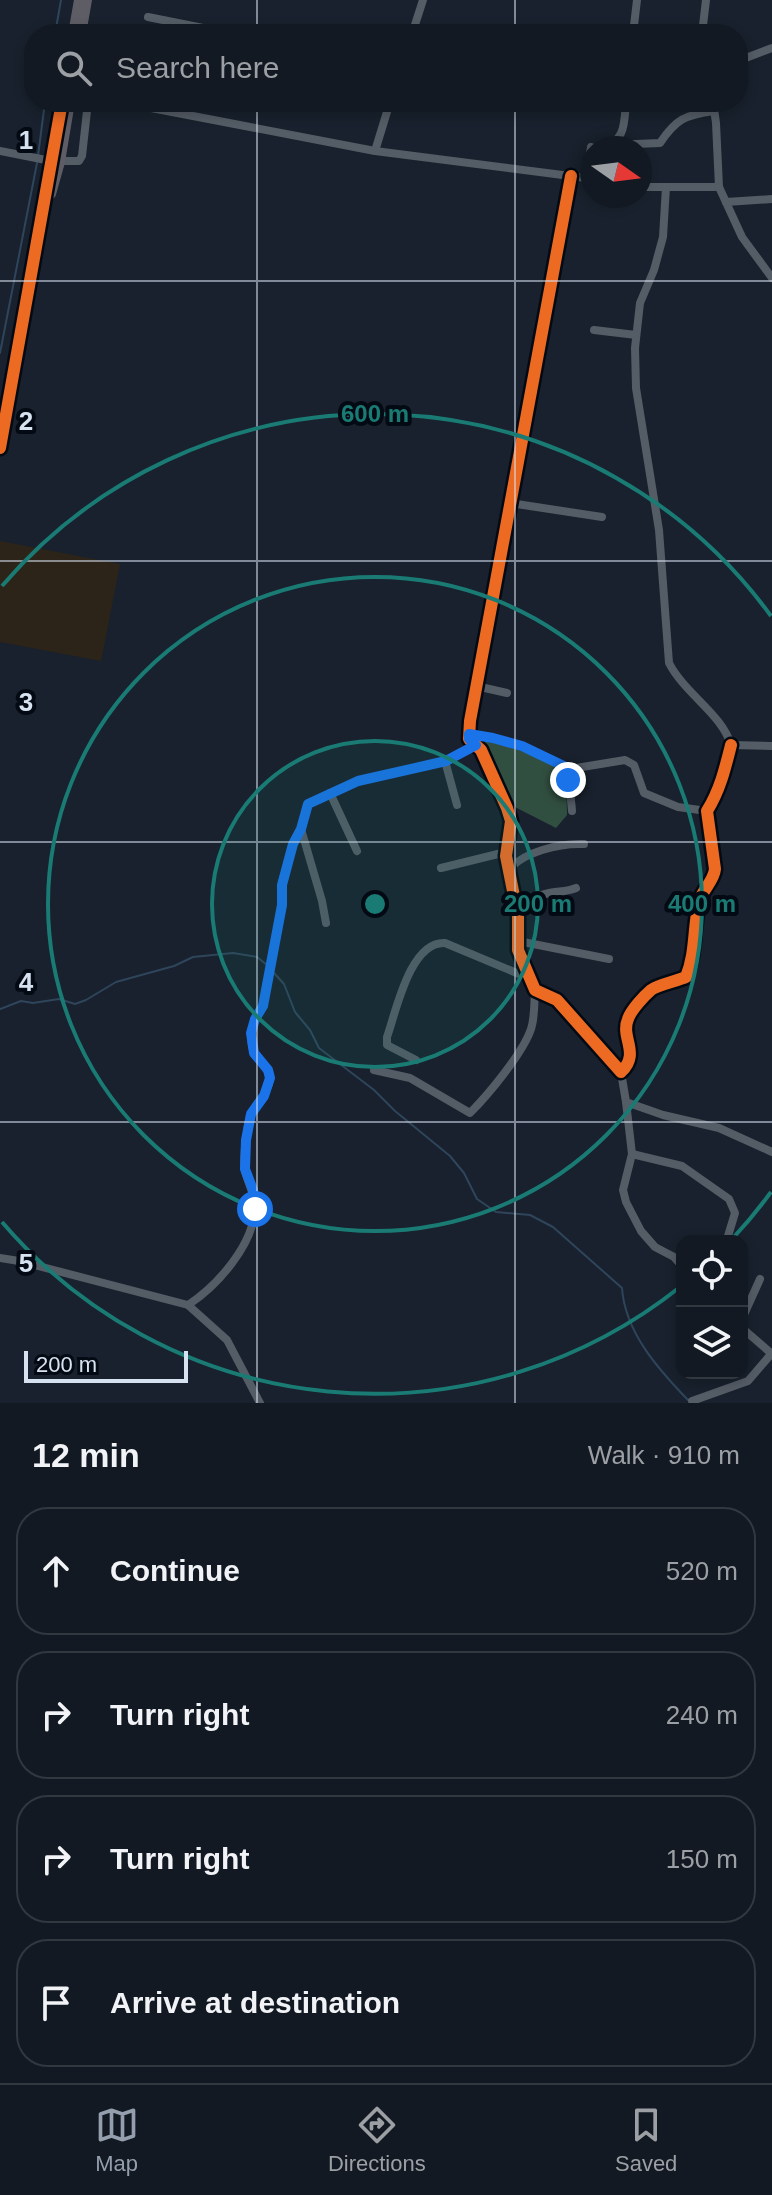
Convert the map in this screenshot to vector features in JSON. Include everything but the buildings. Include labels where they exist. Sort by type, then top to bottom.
[{"type":"main road","points":[[77,24],[87,1]]},
{"type":"main road","points":[[83,24],[87,1]]},
{"type":"main road","points":[[0,448],[60,112]]},
{"type":"main road","points":[[52,161],[67,112]]},
{"type":"street","points":[[415,24],[423,0]]},
{"type":"street","points":[[634,24],[637,0]]},
{"type":"street","points":[[703,24],[706,0]]},
{"type":"street","points":[[148,17],[183,24]]},
{"type":"street","points":[[748,57],[772,48]]},
{"type":"street","points":[[0,151],[75,162],[82,156],[87,112]]},
{"type":"street","points":[[172,112],[375,151],[580,178]]},
{"type":"street","points":[[375,151],[387,112]]},
{"type":"street","points":[[620,136],[624,131],[625,112]]},
{"type":"street","points":[[652,143],[660,143],[672,126],[697,112]]},
{"type":"street","points":[[713,112],[719,187],[742,237],[772,278]]},
{"type":"street","points":[[374,1070],[410,1078],[470,1113],[488,1095],[531,1030],[535,990],[518,950],[518,916],[506,852],[511,821],[481,750],[469,739],[469,734],[571,176]]},
{"type":"street","points":[[652,187],[719,187]]},
{"type":"street","points":[[621,1072],[628,1065],[631,1049],[627,1020],[653,988],[686,977],[691,967],[699,899],[714,876],[715,869],[707,811],[723,778],[731,745],[727,732],[677,678],[669,663],[659,530],[636,388],[636,335],[640,303],[663,237],[666,187]]},
{"type":"street","points":[[726,202],[772,199]]},
{"type":"street","points":[[594,330],[636,335]]},
{"type":"street","points":[[510,503],[602,517]]},
{"type":"street","points":[[476,686],[507,693]]},
{"type":"street","points":[[469,734],[522,746],[570,769],[625,760],[634,765],[644,793],[678,807],[707,811]]},
{"type":"street","points":[[188,1305],[226,1272],[249,1234],[255,1209],[253,1190],[245,1169],[246,1140],[251,1114],[264,1096],[270,1078],[268,1070],[254,1053],[251,1033],[263,1006],[282,905],[282,885],[308,804],[358,781],[445,761],[476,745]]},
{"type":"street","points":[[731,745],[772,746]]},
{"type":"street","points":[[445,761],[457,805]]},
{"type":"street","points":[[570,769],[568,780],[572,811]]},
{"type":"street","points":[[330,793],[357,851]]},
{"type":"street","points":[[301,829],[326,923]]},
{"type":"street","points":[[508,871],[525,855],[584,844]]},
{"type":"street","points":[[441,868],[506,852]]},
{"type":"street","points":[[515,902],[576,888]]},
{"type":"street","points":[[518,941],[609,959]]},
{"type":"street","points":[[416,1060],[387,1045],[387,1037],[408,974],[413,964],[432,945],[445,943],[519,974],[527,970]]},
{"type":"street","points":[[535,990],[557,1000],[621,1072],[632,1154],[623,1190],[626,1202],[641,1231],[655,1247],[676,1259]]},
{"type":"street","points":[[626,1102],[663,1115],[719,1128],[772,1152]]},
{"type":"street","points":[[632,1154],[682,1166],[729,1199],[735,1213],[728,1235]]},
{"type":"street","points":[[0,1258],[188,1305],[227,1340],[260,1403]]},
{"type":"street","points":[[747,1307],[760,1279]]},
{"type":"street","points":[[692,1401],[748,1381],[772,1354],[748,1333]]},
{"type":"shaded area","points":[[0,541],[120,564],[101,661],[0,642]]},
{"type":"green space","points":[[477,741],[512,748],[566,771],[567,815],[556,828],[509,804],[491,766],[486,747]]},
{"type":"waterway","points":[[57,24],[61,0]]},
{"type":"waterway","points":[[38,156],[44,112]]},
{"type":"waterway","points":[[0,353],[37,163]]},
{"type":"waterway","points":[[0,1009],[21,1001],[33,1003],[59,999],[75,1004],[116,982],[174,966],[193,957],[233,953],[257,957],[267,965]]},
{"type":"waterway","points":[[274,973],[284,984],[295,1012],[310,1030],[319,1048],[374,1090],[450,1156],[464,1173],[477,1199],[496,1212],[530,1215],[553,1227],[622,1288],[624,1304],[636,1335],[665,1376],[688,1400]]},
{"type":"cycle path","points":[[0,448],[60,112]]},
{"type":"cycle path","points":[[571,176],[469,739],[481,750],[511,821],[506,856],[518,916],[518,950],[535,990],[557,1000],[621,1072],[629,1058],[626,1026],[632,1012],[651,990],[686,977],[699,902],[715,869],[707,811],[719,787],[731,745]]},
{"type":"route","points":[[255,1209],[253,1190],[245,1169],[246,1140],[251,1114],[264,1096],[270,1078],[268,1070],[254,1053],[251,1033],[263,1006],[282,905],[282,885],[308,804],[358,781],[446,761],[476,745],[469,739],[469,734],[522,746],[570,769],[568,780]]}]
